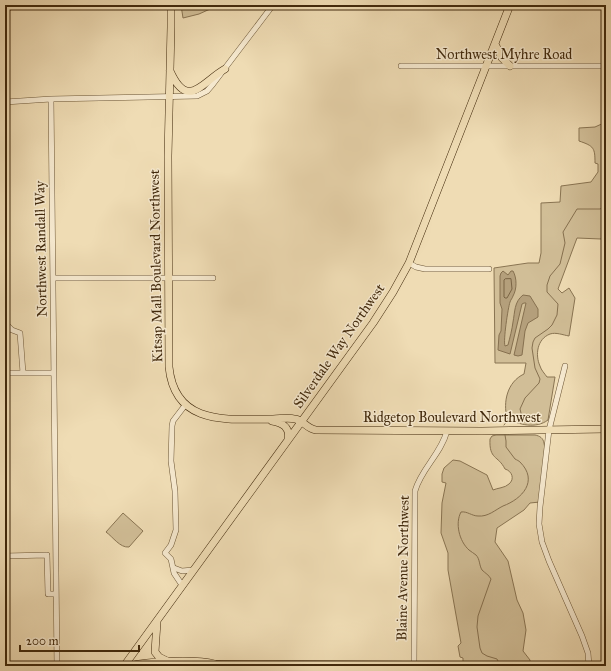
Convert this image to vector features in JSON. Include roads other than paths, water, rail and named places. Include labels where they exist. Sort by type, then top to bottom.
[{"type":"highway","points":[[5,7],[10,5]]},
{"type":"main road","name":"Kitsap Mall Boulevard Northwest","points":[[171,5],[168,156],[170,375],[175,390],[186,404],[199,413],[216,419],[293,419],[301,421]]},
{"type":"main road","name":"Silverdale Way Northwest","points":[[124,666],[373,323],[393,292],[409,263],[510,5]]},
{"type":"main road","points":[[495,44],[502,58],[510,66]]},
{"type":"main road","points":[[170,70],[178,85],[189,91],[202,87],[225,69]]},
{"type":"main road","points":[[260,419],[282,424],[288,430],[288,440]]},
{"type":"main road","name":"Ridgetop Boulevard Northwest","points":[[301,421],[309,428],[316,430],[446,431],[606,429]]},
{"type":"main road","points":[[157,621],[155,652],[163,660],[171,662]]},
{"type":"main road","points":[[129,666],[171,662],[205,661],[212,665],[596,666]]},
{"type":"main road","points":[[178,666],[185,662]]},
{"type":"street","points":[[5,102],[51,99],[169,96],[191,97],[201,95],[213,84],[225,69],[273,5]]},
{"type":"street","name":"Northwest Myhre Road","points":[[401,66],[606,66]]},
{"type":"street","name":"Northwest Randall Way","points":[[51,99],[57,666]]},
{"type":"street","points":[[409,263],[416,267],[425,269],[489,269]]},
{"type":"street","points":[[53,278],[213,278]]},
{"type":"street","points":[[5,323],[12,330],[20,333],[23,373]]},
{"type":"street","points":[[565,366],[549,430],[539,513],[541,534],[551,565],[582,636],[588,653],[589,666]]},
{"type":"street","points":[[5,373],[54,374]]},
{"type":"street","points":[[182,585],[174,573],[171,559],[165,553],[171,545],[176,530],[175,491],[171,461],[171,431],[173,421],[186,404]]},
{"type":"street","name":"Blaine Avenue Northwest","points":[[414,665],[415,491],[421,475],[442,444],[446,431]]},
{"type":"street","points":[[5,556],[47,555],[48,594],[56,594]]},
{"type":"street","points":[[174,568],[182,571],[193,570]]},
{"type":"water","points":[[503,271],[508,275],[511,271],[513,271],[516,284],[508,311],[505,331],[505,346],[508,345],[515,307],[520,298],[523,295],[530,296],[538,309],[538,317],[528,323],[525,331],[522,355],[518,356],[514,355],[526,303],[522,304],[510,354],[498,350],[502,309],[500,303],[500,276]]},
{"type":"waterway","points":[[504,425],[509,419],[519,421],[522,417],[520,409],[525,398],[539,383],[540,379],[535,368],[532,348],[535,338],[552,325],[557,315],[558,304],[547,292],[547,285],[550,276],[560,264],[565,243],[563,232],[577,209],[600,209],[606,206]]},
{"type":"waterway","points":[[499,663],[497,659],[482,653],[477,627],[478,616],[491,579],[482,570],[475,554],[469,550],[460,537],[458,521],[461,512],[478,516],[488,514],[516,499],[526,488],[528,482],[526,469],[515,459],[506,447],[505,435]]}]
